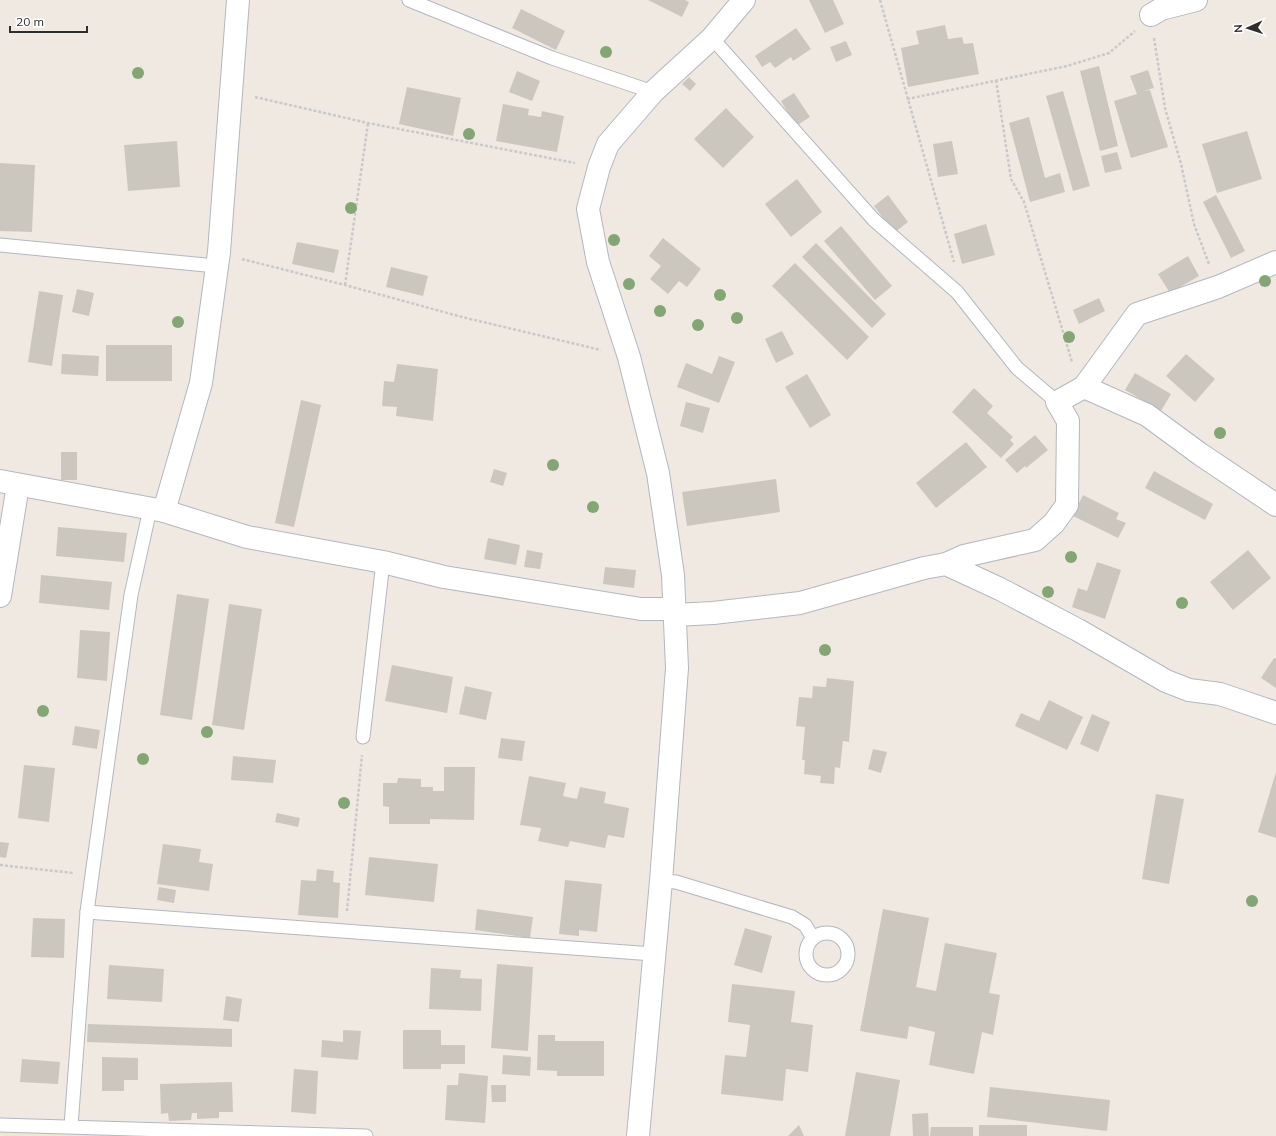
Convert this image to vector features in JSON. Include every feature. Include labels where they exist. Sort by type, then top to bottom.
[{"type":"street","points":[[157,510],[201,383],[217,259],[238,0]]},
{"type":"street","points":[[638,1136],[653,954],[661,881],[677,668],[675,612],[673,575],[658,473],[629,357],[598,262],[588,209],[599,168],[608,144],[653,92],[712,38],[744,0]]},
{"type":"street","points":[[1151,15],[1161,9],[1196,0]]},
{"type":"street","points":[[0,596],[9,483],[157,510],[247,537],[383,562],[452,578],[641,608],[675,612],[714,613],[800,603],[924,568],[946,564],[964,556],[1035,540],[1054,523],[1067,505],[1068,421],[1057,402],[1084,387],[1137,314],[1218,287],[1276,262]]},
{"type":"street","points":[[1084,387],[1147,416],[1276,505]]},
{"type":"street","points":[[946,564],[1000,589],[1064,623],[1166,681],[1189,690],[1220,694],[1276,713]]},
{"type":"lane","points":[[409,0],[552,58],[653,92]]},
{"type":"lane","points":[[712,38],[874,220],[957,292],[1017,368],[1057,402]]},
{"type":"lane","points":[[0,245],[217,259]]},
{"type":"lane","points":[[71,1126],[87,912],[131,595],[157,510]]},
{"type":"lane","points":[[363,737],[383,562]]},
{"type":"lane","points":[[661,881],[676,882],[792,917],[805,925],[813,938]]},
{"type":"lane","points":[[87,912],[653,954]]},
{"type":"lane","points":[[0,1125],[366,1136]]},
{"type":"path","points":[[880,0],[961,285],[957,292]]},
{"type":"path","points":[[907,99],[1067,66],[1109,53],[1130,36],[1151,15]]},
{"type":"path","points":[[1151,15],[1165,108],[1181,164],[1194,224],[1218,287]]},
{"type":"path","points":[[996,80],[1011,179],[1024,202],[1071,359],[1084,387]]},
{"type":"path","points":[[231,92],[368,123],[599,168]]},
{"type":"path","points":[[345,285],[368,123]]},
{"type":"path","points":[[217,259],[275,269],[345,285],[462,317],[629,357]]},
{"type":"path","points":[[345,930],[363,737]]},
{"type":"path","points":[[0,865],[92,875]]},
{"type":"shaded area","points":[[0,1131],[232,1136],[0,1136]]},
{"type":"building","points":[[648,0],[685,0],[689,2],[682,17]]},
{"type":"building","points":[[809,0],[833,0],[844,24],[825,33]]},
{"type":"building","points":[[521,9],[565,31],[556,50],[512,28]]},
{"type":"building","points":[[945,25],[948,39],[962,37],[964,44],[973,43],[979,74],[908,87],[901,48],[919,44],[916,31]]},
{"type":"building","points":[[796,28],[811,49],[793,61],[791,57],[775,68],[770,62],[762,67],[755,56]]},
{"type":"building","points":[[846,41],[852,55],[836,62],[830,47]]},
{"type":"building","points":[[1099,66],[1118,146],[1100,151],[1080,71]]},
{"type":"building","points":[[1148,70],[1154,88],[1143,91],[1150,90],[1168,147],[1131,158],[1114,101],[1137,94],[1130,76]]},
{"type":"building","points":[[517,71],[540,81],[532,101],[509,92]]},
{"type":"building","points":[[689,77],[696,84],[690,91],[682,84]]},
{"type":"building","points":[[407,87],[461,98],[453,136],[399,124]]},
{"type":"building","points":[[1063,91],[1090,186],[1073,191],[1046,96]]},
{"type":"building","points":[[794,93],[810,117],[796,126],[781,101]]},
{"type":"building","points":[[503,104],[529,109],[528,115],[541,117],[542,111],[564,116],[557,152],[496,141]]},
{"type":"building","points":[[726,108],[754,137],[723,168],[694,139]]},
{"type":"building","points":[[1029,117],[1045,178],[1060,173],[1065,192],[1030,202],[1009,123]]},
{"type":"building","points":[[1247,131],[1262,179],[1217,193],[1202,144]]},
{"type":"building","points":[[177,141],[180,187],[128,191],[124,145]]},
{"type":"building","points":[[952,141],[958,174],[938,177],[933,144]]},
{"type":"building","points":[[1117,152],[1122,169],[1105,173],[1101,156]]},
{"type":"building","points":[[0,163],[35,165],[32,232],[0,231]]},
{"type":"building","points":[[797,179],[822,212],[791,237],[765,204]]},
{"type":"building","points":[[888,195],[908,222],[894,233],[874,206]]},
{"type":"building","points":[[1216,195],[1245,251],[1231,258],[1203,202]]},
{"type":"building","points":[[986,224],[995,255],[962,264],[954,234]]},
{"type":"building","points":[[841,226],[892,286],[875,300],[824,241]]},
{"type":"building","points":[[663,238],[701,269],[687,287],[679,281],[668,294],[650,279],[661,266],[649,256]]},
{"type":"building","points":[[297,242],[339,250],[334,273],[292,264]]},
{"type":"building","points":[[816,243],[886,314],[872,328],[802,257]]},
{"type":"building","points":[[1188,256],[1199,276],[1170,293],[1158,274]]},
{"type":"building","points":[[795,263],[869,337],[847,360],[772,286]]},
{"type":"building","points":[[391,267],[428,276],[423,296],[386,287]]},
{"type":"building","points":[[77,289],[94,293],[89,316],[72,312]]},
{"type":"building","points":[[39,291],[63,295],[52,366],[28,362]]},
{"type":"building","points":[[1099,298],[1105,311],[1079,324],[1073,310]]},
{"type":"building","points":[[782,331],[794,354],[776,363],[765,339]]},
{"type":"building","points":[[106,345],[172,345],[172,381],[106,381]]},
{"type":"building","points":[[62,354],[99,356],[98,376],[61,374]]},
{"type":"building","points":[[1186,354],[1215,379],[1195,402],[1166,376]]},
{"type":"building","points":[[719,356],[735,362],[719,403],[677,387],[686,363],[712,374]]},
{"type":"building","points":[[397,364],[438,369],[433,421],[396,416],[397,407],[382,406],[384,381],[394,382]]},
{"type":"building","points":[[1135,373],[1171,394],[1161,411],[1125,390]]},
{"type":"building","points":[[807,374],[831,415],[810,428],[785,387]]},
{"type":"building","points":[[974,388],[993,406],[987,413],[1013,437],[1010,440],[1014,444],[1001,458],[952,412]]},
{"type":"building","points":[[301,400],[321,405],[294,527],[275,523]]},
{"type":"building","points":[[686,402],[710,408],[703,433],[680,426]]},
{"type":"building","points":[[1035,435],[1048,450],[1026,468],[1025,466],[1017,473],[1005,460]]},
{"type":"building","points":[[966,442],[987,467],[936,508],[916,483]]},
{"type":"building","points":[[61,452],[77,452],[77,480],[61,480]]},
{"type":"building","points":[[494,469],[507,473],[503,486],[490,482]]},
{"type":"building","points":[[1154,471],[1213,504],[1205,520],[1145,488]]},
{"type":"building","points":[[776,479],[780,512],[687,526],[682,492]]},
{"type":"building","points":[[1083,495],[1119,513],[1116,519],[1126,523],[1118,538],[1073,516]]},
{"type":"building","points":[[58,527],[127,533],[124,562],[56,556]]},
{"type":"building","points":[[488,538],[520,545],[516,565],[484,559]]},
{"type":"building","points":[[527,550],[543,553],[540,569],[524,567]]},
{"type":"building","points":[[1248,550],[1271,578],[1233,610],[1210,582]]},
{"type":"building","points":[[1097,562],[1121,570],[1105,619],[1072,607],[1078,588],[1087,591]]},
{"type":"building","points":[[605,567],[636,570],[634,588],[603,584]]},
{"type":"building","points":[[41,575],[112,582],[109,610],[39,603]]},
{"type":"building","points":[[177,594],[209,599],[192,720],[160,715]]},
{"type":"building","points":[[229,604],[262,609],[244,730],[212,725]]},
{"type":"building","points":[[80,630],[110,632],[107,681],[77,678]]},
{"type":"building","points":[[1274,658],[1276,659],[1276,688],[1261,678]]},
{"type":"building","points":[[392,665],[453,677],[447,713],[385,701]]},
{"type":"building","points":[[827,678],[854,681],[849,742],[843,741],[840,768],[835,767],[834,784],[820,783],[821,776],[804,774],[805,760],[802,760],[805,727],[796,726],[799,697],[812,698],[813,686],[826,687]]},
{"type":"building","points":[[465,686],[492,692],[486,720],[459,714]]},
{"type":"building","points":[[1049,700],[1083,717],[1067,750],[1015,726],[1021,713],[1039,721]]},
{"type":"building","points":[[1092,714],[1110,722],[1098,752],[1080,744]]},
{"type":"building","points":[[75,726],[100,730],[97,749],[72,745]]},
{"type":"building","points":[[501,738],[525,741],[522,761],[498,758]]},
{"type":"building","points":[[873,749],[887,752],[881,773],[868,769]]},
{"type":"building","points":[[233,756],[276,760],[273,783],[231,780]]},
{"type":"building","points":[[24,765],[55,768],[49,822],[18,818]]},
{"type":"building","points":[[444,767],[475,767],[474,820],[430,819],[430,824],[389,824],[389,807],[383,806],[383,783],[397,783],[398,778],[421,779],[421,787],[433,787],[433,791],[444,791]]},
{"type":"building","points":[[1276,772],[1276,838],[1258,832]]},
{"type":"building","points":[[529,776],[566,783],[563,796],[577,799],[580,787],[606,792],[604,803],[629,808],[624,838],[608,835],[605,848],[570,841],[568,847],[538,841],[541,828],[520,825]]},
{"type":"building","points":[[1156,794],[1184,799],[1169,884],[1142,879]]},
{"type":"building","points":[[277,813],[300,818],[298,827],[275,822]]},
{"type":"building","points":[[0,842],[9,843],[6,858],[0,857]]},
{"type":"building","points":[[163,844],[201,849],[199,862],[213,864],[209,891],[157,884]]},
{"type":"building","points":[[369,857],[438,864],[434,902],[365,895]]},
{"type":"building","points":[[317,869],[334,871],[333,882],[340,883],[338,918],[298,915],[301,880],[316,881]]},
{"type":"building","points":[[565,880],[602,884],[597,932],[579,930],[579,936],[559,934]]},
{"type":"building","points":[[159,887],[176,890],[174,903],[157,900]]},
{"type":"building","points":[[477,909],[533,917],[530,938],[475,930]]},
{"type":"building","points":[[883,909],[929,918],[916,987],[936,991],[945,943],[997,953],[989,993],[1000,995],[993,1035],[982,1032],[974,1074],[929,1065],[935,1032],[909,1026],[907,1039],[860,1031]]},
{"type":"building","points":[[33,918],[65,919],[64,958],[31,957]]},
{"type":"building","points":[[745,928],[772,936],[762,973],[734,965]]},
{"type":"building","points":[[497,964],[533,967],[528,1051],[491,1048]]},
{"type":"building","points":[[109,965],[164,969],[162,1002],[107,999]]},
{"type":"building","points":[[431,968],[461,970],[460,978],[482,979],[481,1011],[429,1009]]},
{"type":"building","points":[[732,984],[795,991],[791,1022],[813,1025],[808,1072],[786,1069],[783,1101],[721,1094],[725,1055],[746,1057],[750,1025],[728,1022]]},
{"type":"building","points":[[226,996],[242,999],[239,1022],[223,1020]]},
{"type":"building","points":[[88,1024],[232,1029],[232,1047],[87,1042]]},
{"type":"building","points":[[343,1030],[361,1031],[358,1060],[321,1057],[322,1040],[343,1042]]},
{"type":"building","points":[[403,1030],[441,1030],[441,1045],[465,1045],[465,1064],[441,1064],[441,1069],[403,1069]]},
{"type":"building","points":[[538,1035],[555,1035],[555,1041],[604,1041],[604,1076],[557,1076],[557,1071],[537,1070]]},
{"type":"building","points":[[503,1055],[531,1057],[530,1076],[502,1074]]},
{"type":"building","points":[[102,1057],[138,1058],[138,1080],[124,1080],[124,1091],[102,1091]]},
{"type":"building","points":[[22,1059],[60,1062],[58,1084],[20,1082]]},
{"type":"building","points":[[294,1069],[318,1071],[316,1114],[291,1112]]},
{"type":"building","points":[[856,1072],[900,1080],[890,1136],[845,1136]]},
{"type":"building","points":[[459,1073],[488,1076],[485,1123],[445,1120],[447,1085],[458,1085]]},
{"type":"building","points":[[232,1082],[233,1112],[219,1112],[219,1118],[197,1119],[197,1113],[192,1113],[191,1120],[169,1121],[168,1113],[161,1114],[160,1084]]},
{"type":"building","points":[[491,1085],[506,1085],[506,1102],[492,1102]]},
{"type":"building","points":[[990,1087],[1110,1100],[1107,1131],[987,1117]]},
{"type":"building","points":[[928,1113],[929,1136],[913,1136],[912,1114]]},
{"type":"building","points":[[799,1125],[804,1136],[788,1136]]},
{"type":"building","points":[[979,1125],[1027,1125],[1027,1136],[979,1136]]},
{"type":"building","points":[[931,1127],[973,1127],[973,1136],[930,1136]]}]
